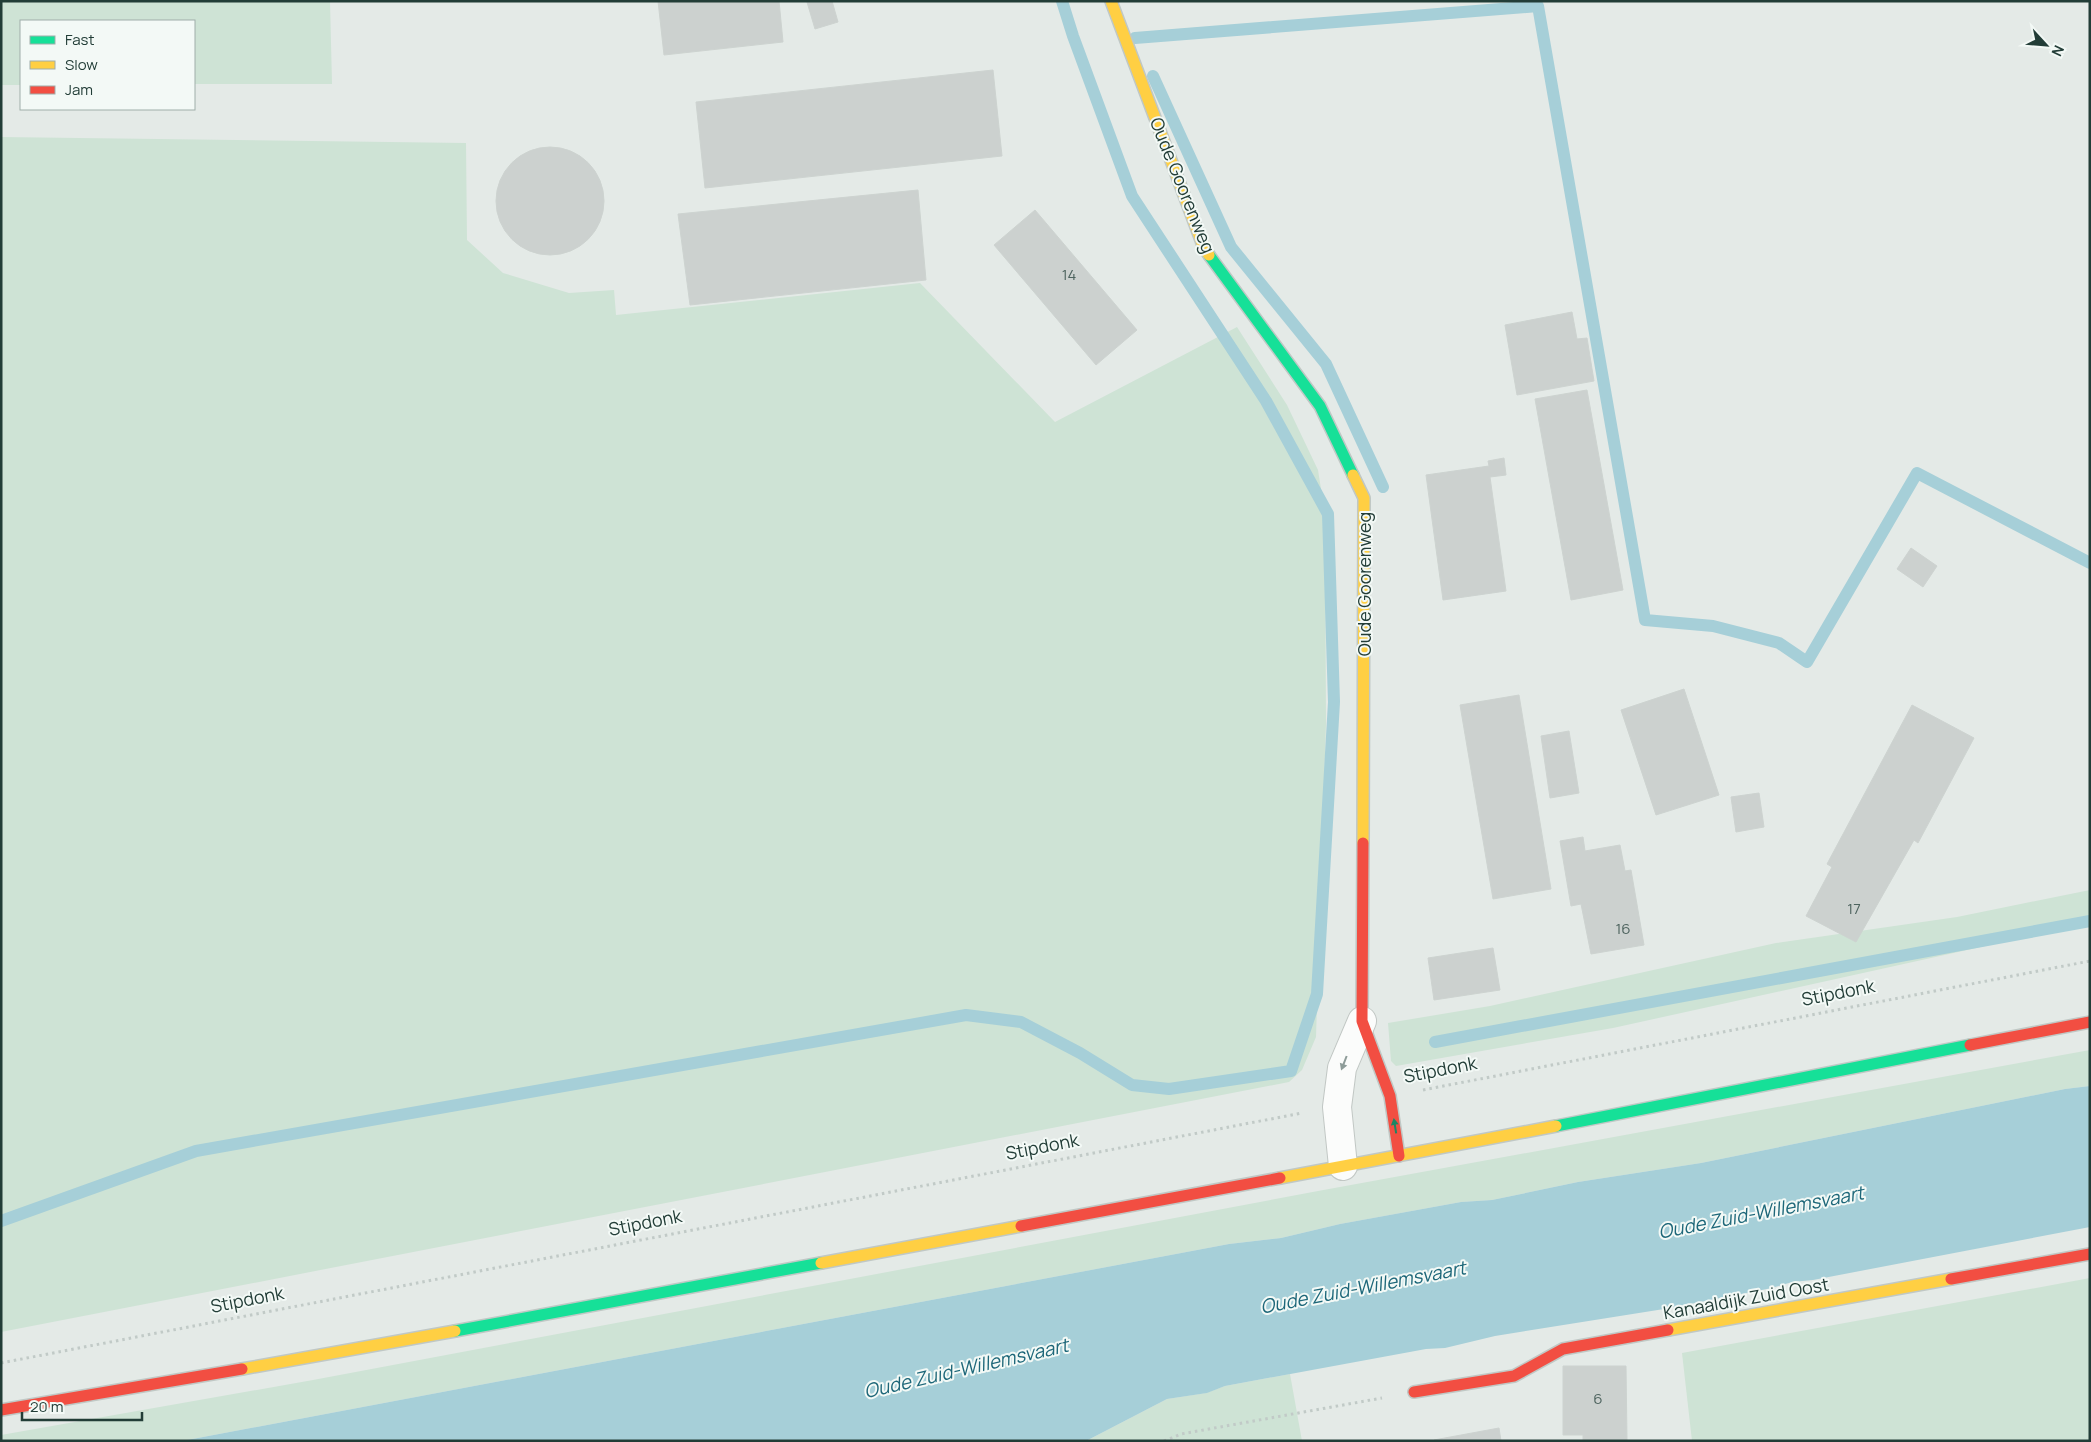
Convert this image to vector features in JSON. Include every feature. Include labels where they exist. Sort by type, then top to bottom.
[{"type":"main road","name":"Oude Goorenweg","points":[[1111,1],[1204,248],[1320,406],[1364,498],[1362,1021],[1390,1096],[1399,1156]]},
{"type":"main road","points":[[1,1410],[365,1348],[1399,1156],[2090,1022]]},
{"type":"main road","name":"Kanaaldijk Zuid Oost","points":[[1414,1392],[1514,1376],[1563,1350],[2090,1254]]},
{"type":"street","name":"Oude Goorenweg","points":[[1343,1166],[1337,1106],[1342,1068],[1362,1021]]},
{"type":"path","name":"Stipdonk","points":[[1390,1096],[2090,961]]},
{"type":"path","name":"Stipdonk","points":[[1,1364],[1337,1106]]},
{"type":"path","points":[[1164,1441],[1181,1434],[1414,1392]]},
{"type":"green space","points":[[1,1],[330,1],[332,84],[195,84],[195,20],[20,20],[20,85],[1,85]]},
{"type":"green space","points":[[1,137],[466,143],[467,240],[503,273],[569,293],[614,290],[616,315],[920,283],[1055,422],[1237,327],[1287,405],[1318,470],[1325,514],[1326,724],[1316,1037],[1302,1070],[1289,1082],[1,1332]]},
{"type":"green space","points":[[2090,890],[2090,923],[1613,1028],[1396,1066],[1391,1061],[1388,1023],[1490,1006],[1776,943],[1957,917]]},
{"type":"green space","points":[[2090,1050],[2090,1086],[2065,1089],[1701,1163],[1578,1182],[1492,1200],[1461,1202],[1340,1224],[1281,1238],[1229,1244],[182,1441],[1,1441],[1,1435],[313,1380],[1318,1191]]},
{"type":"green space","points":[[2090,1278],[2090,1441],[1692,1441],[1682,1353]]},
{"type":"green space","points":[[1290,1374],[1302,1441],[1086,1441],[1167,1399],[1206,1393],[1225,1386]]},
{"type":"water","name":"Oude Zuid-Willemsvaart","points":[[2090,1086],[2090,1227],[1813,1280],[1792,1282],[1772,1288],[1664,1309],[1495,1336],[1445,1348],[1426,1349],[1225,1386],[1207,1393],[1167,1399],[1086,1441],[182,1441],[1229,1244],[1281,1238],[1340,1224],[1461,1202],[1492,1200],[1578,1182],[1701,1163],[2065,1089]]},
{"type":"building","points":[[658,1],[779,1],[783,42],[664,55]]},
{"type":"building","points":[[832,1],[838,22],[815,29],[807,2]]},
{"type":"building","points":[[993,70],[1002,156],[705,188],[696,102]]},
{"type":"building","points":[[550,147],[571,151],[588,163],[600,180],[604,201],[600,222],[588,239],[571,251],[550,255],[529,251],[512,239],[500,222],[496,201],[500,180],[512,163],[529,151]]},
{"type":"building","points":[[918,190],[926,280],[690,305],[678,214]]},
{"type":"building","points":[[1035,210],[1137,330],[1096,365],[994,245]]},
{"type":"building","points":[[1572,312],[1577,339],[1587,338],[1594,381],[1517,395],[1505,325]]},
{"type":"building","points":[[1587,390],[1623,590],[1571,600],[1535,399]]},
{"type":"building","points":[[1504,458],[1506,475],[1490,477],[1506,591],[1443,600],[1426,475],[1489,466],[1488,461]]},
{"type":"building","points":[[1911,548],[1937,566],[1923,587],[1897,569]]},
{"type":"building","points":[[1684,689],[1719,795],[1656,815],[1621,710]]},
{"type":"building","points":[[1519,695],[1551,889],[1493,899],[1460,705]]},
{"type":"building","points":[[1912,705],[1974,738],[1918,843],[1914,840],[1856,942],[1806,916],[1832,867],[1827,864]]},
{"type":"building","points":[[1569,731],[1579,793],[1550,798],[1541,736]]},
{"type":"building","points":[[1759,793],[1764,827],[1736,832],[1731,797]]},
{"type":"building","points":[[1583,837],[1585,851],[1620,845],[1625,871],[1631,870],[1644,945],[1591,954],[1581,904],[1571,906],[1560,841]]},
{"type":"building","points":[[1493,948],[1500,990],[1434,1000],[1428,958]]},
{"type":"building","points":[[1563,1366],[1626,1366],[1627,1441],[1583,1441],[1583,1435],[1563,1435]]},
{"type":"building","points":[[1499,1428],[1501,1441],[1434,1441],[1434,1440]]},
{"type":"waterway","points":[[1,1221],[196,1151],[966,1015],[1021,1022],[1080,1053],[1132,1085],[1169,1089],[1291,1071],[1317,994],[1334,702],[1328,514],[1266,401],[1132,196],[1062,1]]},
{"type":"waterway","points":[[1135,38],[1538,6],[1645,620],[1713,626],[1779,643],[1807,662],[1917,473],[2090,563]]},
{"type":"waterway","points":[[1153,76],[1231,247],[1326,364],[1383,487]]},
{"type":"waterway","points":[[1435,1042],[2090,921]]},
{"type":"traffic: fast","points":[[1209,255],[1320,406],[1353,475]]},
{"type":"traffic: fast","points":[[1556,1126],[1970,1045]]},
{"type":"traffic: fast","points":[[455,1331],[821,1263]]},
{"type":"traffic: slow","points":[[1111,1],[1204,248],[1209,255]]},
{"type":"traffic: slow","points":[[1353,475],[1364,498],[1363,843]]},
{"type":"traffic: slow","points":[[1280,1178],[1556,1126]]},
{"type":"traffic: slow","points":[[821,1263],[1021,1226]]},
{"type":"traffic: slow","points":[[1668,1330],[1951,1279]]},
{"type":"traffic: slow","points":[[242,1369],[455,1331]]},
{"type":"traffic: jam","points":[[1363,843],[1362,1021],[1390,1096],[1399,1156]]},
{"type":"traffic: jam","points":[[1970,1045],[2090,1022]]},
{"type":"traffic: jam","points":[[1021,1226],[1280,1178]]},
{"type":"traffic: jam","points":[[1951,1279],[2090,1254]]},
{"type":"traffic: jam","points":[[1414,1392],[1514,1376],[1563,1349],[1668,1330]]},
{"type":"traffic: jam","points":[[1,1410],[242,1369]]}]
